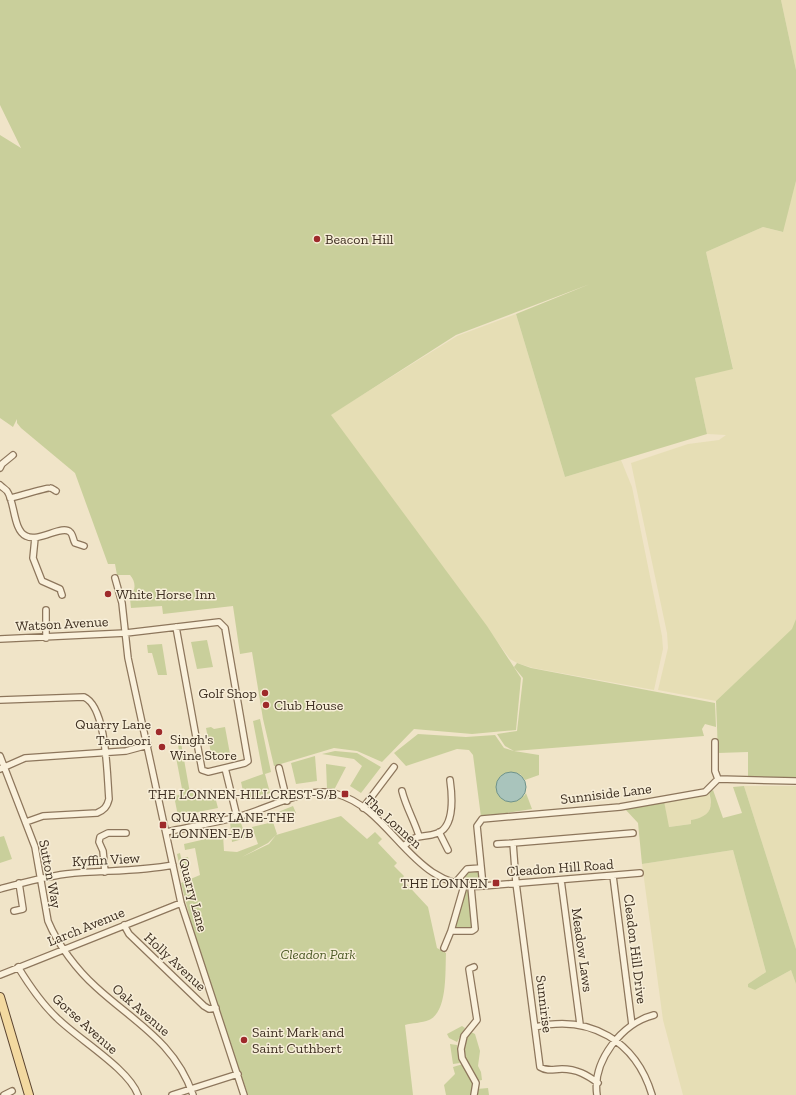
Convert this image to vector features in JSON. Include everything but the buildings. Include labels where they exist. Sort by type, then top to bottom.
[{"type":"main road","points":[[0,997],[29,1095]]},
{"type":"street","points":[[0,468],[2,464],[13,455]]},
{"type":"street","points":[[0,485],[8,491],[19,528],[24,536],[35,538],[61,530],[68,530],[72,533],[75,543],[84,546]]},
{"type":"street","points":[[10,498],[32,494],[45,488],[50,488],[56,491]]},
{"type":"street","points":[[35,538],[33,558],[42,581],[60,589],[62,595]]},
{"type":"street","name":"Quarry Lane","points":[[115,578],[122,601],[128,658],[182,903],[244,1095]]},
{"type":"street","points":[[46,610],[46,638]]},
{"type":"street","name":"Watson Avenue","points":[[0,640],[126,633],[219,622],[225,628],[248,760],[245,763],[225,768]]},
{"type":"street","points":[[176,627],[202,770],[208,772],[225,768],[237,817]]},
{"type":"street","points":[[0,700],[84,697],[89,699],[98,712],[106,753],[109,800],[107,806],[104,810],[97,813],[43,816],[26,822]]},
{"type":"street","points":[[715,742],[715,771],[718,779],[796,781]]},
{"type":"street","points":[[2,768],[25,758],[126,751],[148,745]]},
{"type":"street","name":"Sutton Way","points":[[0,756],[2,768],[26,822],[35,847],[48,921],[64,949]]},
{"type":"street","points":[[362,808],[394,767]]},
{"type":"street","points":[[279,768],[287,801]]},
{"type":"street","name":"Sunniside Lane","points":[[483,886],[477,826],[482,819],[620,807],[705,792],[718,779]]},
{"type":"street","points":[[404,846],[412,838],[440,832],[446,825],[451,812],[452,798],[450,780]]},
{"type":"street","points":[[402,792],[405,806],[412,816],[419,836]]},
{"type":"street","name":"The Lonnen","points":[[166,832],[237,817],[308,794],[336,793],[362,808],[427,869],[438,876],[464,886],[483,886]]},
{"type":"street","points":[[440,832],[448,850]]},
{"type":"street","points":[[105,872],[103,851],[99,842],[100,837],[108,833],[126,833]]},
{"type":"street","points":[[496,844],[633,833]]},
{"type":"street","name":"Sunnirise","points":[[513,843],[516,883],[540,1067],[546,1070],[576,1070],[586,1074],[598,1083]]},
{"type":"street","name":"Kyffin View","points":[[0,889],[40,878],[66,874],[148,870],[173,865]]},
{"type":"street","points":[[455,883],[468,869],[482,868]]},
{"type":"street","name":"Cleadon Hill Road","points":[[483,886],[640,873]]},
{"type":"street","name":"Cleadon Hill Drive","points":[[613,876],[632,1025]]},
{"type":"street","name":"Meadow Laws","points":[[561,880],[580,1024]]},
{"type":"street","points":[[14,911],[23,909],[19,884]]},
{"type":"street","points":[[444,948],[451,931],[464,886]]},
{"type":"street","points":[[451,931],[472,931],[475,929],[471,887]]},
{"type":"street","name":"Larch Avenue","points":[[0,975],[182,903]]},
{"type":"street","name":"Holly Avenue","points":[[124,925],[129,934],[204,1006],[209,1009],[216,1008]]},
{"type":"street","name":"Oak Avenue","points":[[64,949],[96,987],[161,1041],[172,1055],[193,1095]]},
{"type":"street","name":"Gorse Avenue","points":[[18,967],[30,986],[49,1010],[80,1039],[122,1073],[138,1095]]},
{"type":"street","points":[[474,967],[469,968],[477,1020],[464,1036],[461,1049],[462,1058],[472,1072],[476,1083],[474,1095]]},
{"type":"street","points":[[597,1095],[600,1068],[610,1046],[632,1025],[642,1018],[654,1015]]},
{"type":"street","points":[[535,1027],[550,1024],[580,1024],[605,1033],[627,1050],[647,1078],[652,1095]]},
{"type":"street","points":[[172,1095],[238,1074]]},
{"type":"street","points":[[4,1095],[14,1090]]},
{"type":"shaded area","points":[[781,0],[796,0],[796,70]]},
{"type":"shaded area","points":[[796,181],[796,619],[793,629],[716,701],[658,690],[668,648],[667,633],[631,463],[688,444],[719,440],[726,435],[707,434],[695,378],[733,368],[706,252],[763,227],[782,232]]},
{"type":"shaded area","points":[[516,314],[565,477],[621,460],[632,487],[662,636],[663,649],[654,690],[533,668],[510,659],[330,415],[457,336]]},
{"type":"shaded area","points":[[744,786],[796,786],[796,949]]},
{"type":"shaded area","points":[[709,792],[711,805],[708,813],[704,817],[691,820],[691,824],[668,827],[664,801]]},
{"type":"shaded area","points":[[733,850],[766,972],[748,984],[755,990],[791,970],[796,984],[796,1095],[683,1095],[663,1020],[642,864]]},
{"type":"green space","points":[[0,0],[781,0],[796,70],[796,181],[783,232],[763,227],[706,252],[733,369],[695,378],[707,434],[565,477],[516,314],[590,284],[456,335],[331,415],[487,626],[521,678],[516,730],[472,734],[414,729],[382,762],[357,751],[334,748],[274,766],[263,719],[252,652],[240,654],[233,606],[163,614],[162,606],[131,608],[130,599],[134,590],[134,581],[130,575],[117,575],[115,564],[108,564],[75,473],[21,428],[17,423],[17,419],[13,427],[0,418],[0,135],[21,148],[0,105]]},
{"type":"green space","points":[[796,619],[796,778],[748,777],[748,752],[718,753],[716,701],[792,629]]},
{"type":"green space","points":[[207,640],[213,667],[197,669],[191,642]]},
{"type":"green space","points":[[162,644],[167,675],[158,675],[152,653],[148,653],[147,645]]},
{"type":"green space","points":[[517,663],[531,668],[715,703],[716,727],[705,724],[702,729],[704,736],[514,751],[505,746],[497,734],[517,731],[523,678],[514,667]]},
{"type":"green space","points":[[260,719],[271,772],[265,774],[270,793],[245,800],[241,782],[263,774],[253,721]]},
{"type":"green space","points":[[211,727],[214,729],[225,727],[230,754],[212,758],[206,728]]},
{"type":"green space","points":[[418,734],[466,737],[495,735],[504,748],[539,755],[539,775],[525,780],[520,774],[501,798],[506,801],[524,796],[526,793],[532,809],[481,817],[473,755],[469,750],[457,749],[406,766],[394,753]]},
{"type":"green space","points":[[180,737],[190,793],[213,789],[218,808],[178,816],[174,796],[183,794],[175,752],[179,751],[177,738]]},
{"type":"green space","points":[[335,751],[357,753],[381,767],[361,793],[350,786],[362,766],[354,759],[322,754]]},
{"type":"green space","points":[[315,756],[317,781],[296,784],[291,763]]},
{"type":"green space","points":[[326,764],[346,767],[334,790],[327,789]]},
{"type":"green space","points":[[744,786],[796,949],[796,984],[791,970],[755,990],[748,987],[748,984],[766,972],[733,850],[642,864],[638,823],[625,809],[664,801],[669,827],[691,824],[691,820],[702,817],[709,811],[711,803],[709,792],[713,790],[723,818],[742,813],[733,787]]},
{"type":"green space","points":[[293,806],[296,813],[281,819],[278,812]]},
{"type":"green space","name":"Cleadon Park","points":[[341,816],[367,839],[375,832],[382,839],[378,843],[397,863],[394,866],[404,876],[402,879],[428,907],[437,948],[446,953],[444,990],[440,1009],[435,1016],[429,1020],[405,1025],[413,1095],[248,1095],[196,942],[181,883],[200,875],[195,848],[185,850],[184,844],[223,835],[224,851],[237,852],[258,844],[252,827],[273,822],[276,835]],"holes":[[[276,835],[269,844],[242,857],[268,843]]]},
{"type":"green space","points":[[240,820],[246,838],[232,842],[230,821]]},
{"type":"green space","points":[[4,836],[12,859],[0,863],[0,837]]},
{"type":"green space","points":[[180,853],[181,858],[188,857],[190,866],[183,868],[184,873],[181,873],[177,854]]},
{"type":"green space","points":[[470,870],[476,871],[479,874],[477,882],[464,883],[461,880]]},
{"type":"green space","points":[[465,889],[468,891],[473,927],[458,928],[454,926]]},
{"type":"green space","points":[[462,1026],[465,1028],[457,1042],[449,1038],[447,1034]]},
{"type":"green space","points":[[471,1032],[475,1034],[480,1051],[478,1066],[481,1072],[482,1080],[477,1081],[467,1063],[464,1051],[466,1039]]},
{"type":"green space","points":[[450,1044],[457,1045],[460,1063],[453,1064]]},
{"type":"green space","points":[[463,1064],[473,1084],[471,1095],[446,1095],[444,1085],[455,1074],[453,1067]]},
{"type":"green space","points":[[488,1088],[489,1095],[477,1095],[477,1089]]},
{"type":"water","points":[[511,772],[522,776],[526,787],[522,798],[511,802],[500,798],[496,787],[500,776]]},
{"type":"place","name":"Beacon Hill","points":[[317,239]]},
{"type":"place","name":"White Horse Inn","points":[[108,594]]},
{"type":"place","name":"Golf Shop","points":[[265,693]]},
{"type":"place","name":"Club House","points":[[266,705]]},
{"type":"place","name":"Quarry Lane Tandoori","points":[[159,732]]},
{"type":"place","name":"Singh's Wine Store","points":[[162,747]]},
{"type":"place","name":"THE LONNEN-HILLCREST-S/B","points":[[345,794]]},
{"type":"place","name":"QUARRY LANE-THE LONNEN-E/B","points":[[163,825]]},
{"type":"place","name":"THE LONNEN","points":[[496,883]]},
{"type":"place","name":"Saint Mark and Saint Cuthbert","points":[[244,1040]]}]
